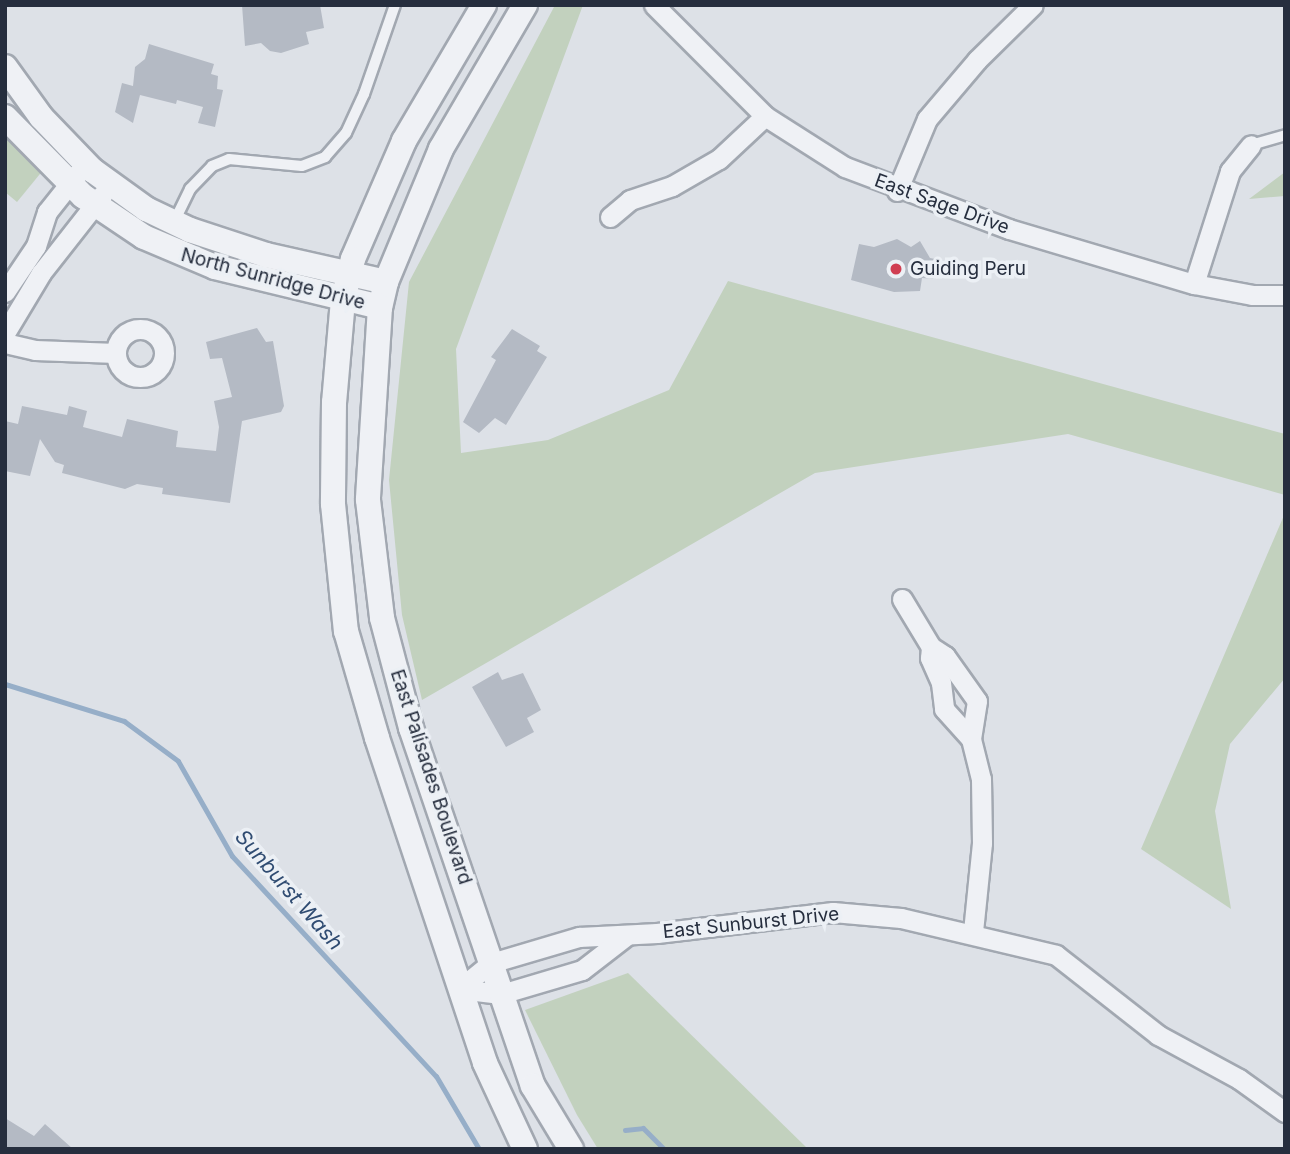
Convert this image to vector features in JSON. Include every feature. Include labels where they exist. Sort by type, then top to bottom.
[{"type":"street","name":"East Palisades Boulevard","points":[[484,5],[404,141],[350,273],[344,300],[334,402],[332,504],[346,631],[459,989],[503,1111],[525,1149]]},
{"type":"street","name":"East Palisades Boulevard","points":[[526,5],[441,149],[386,282],[380,307],[368,500],[383,618],[411,728],[533,1086],[571,1149]]},
{"type":"street","name":"East Sage Drive","points":[[654,5],[765,116],[845,167],[897,191],[1194,284],[1252,295],[1285,295]]},
{"type":"street","points":[[897,191],[927,118],[977,60],[1033,5]]},
{"type":"street","name":"North Sunridge Drive","points":[[5,67],[41,117],[85,164],[103,195],[180,255],[344,300],[380,307]]},
{"type":"street","points":[[610,217],[630,200],[672,186],[719,159],[765,116]]},
{"type":"street","name":"North Sunridge Drive","points":[[5,117],[70,184],[266,255],[386,282]]},
{"type":"street","points":[[1194,284],[1230,171],[1251,145]]},
{"type":"street","points":[[5,292],[36,246],[47,212],[85,164]]},
{"type":"street","points":[[5,333],[41,273],[103,195]]},
{"type":"street","points":[[5,343],[36,350],[116,352]]},
{"type":"street","points":[[902,599],[931,647],[945,656],[976,701],[971,739],[981,779],[982,843],[973,932]]},
{"type":"street","points":[[931,647],[930,658],[941,683],[944,709],[971,739]]},
{"type":"street","name":"East Sunburst Drive","points":[[459,989],[491,963],[579,937],[626,936],[833,912],[973,932],[1056,956],[1158,1035],[1239,1079],[1285,1112]]},
{"type":"street","points":[[459,989],[501,994],[582,971],[626,936]]},
{"type":"lane","points":[[174,222],[190,189],[212,166],[229,159],[302,166],[325,157],[346,133],[364,94],[395,5]]},
{"type":"lane","points":[[1251,145],[1285,135]]},
{"type":"green space","points":[[583,5],[456,349],[461,453],[548,440],[669,390],[728,281],[1285,434],[1285,495],[1068,434],[815,473],[422,700],[402,615],[389,480],[409,282],[554,7]]},
{"type":"green space","points":[[5,126],[44,169],[17,202],[5,192]]},
{"type":"green space","points":[[1285,172],[1285,196],[1249,199]]},
{"type":"green space","points":[[1285,513],[1285,678],[1230,744],[1215,811],[1231,909],[1141,849]]},
{"type":"green space","points":[[628,973],[808,1149],[598,1149],[577,1115],[525,1010]]},
{"type":"building","points":[[242,5],[320,5],[324,28],[306,32],[309,44],[281,53],[270,51],[261,43],[245,46]]},
{"type":"building","points":[[149,44],[214,64],[211,74],[218,76],[217,89],[223,90],[215,127],[198,123],[203,107],[177,100],[176,104],[140,95],[133,123],[115,112],[122,83],[133,86],[135,67],[145,59]]},
{"type":"building","name":"Guiding Peru","points":[[897,239],[911,247],[920,241],[930,258],[940,260],[936,279],[922,278],[920,291],[894,292],[851,280],[859,244],[874,247]]},
{"type":"building","points":[[257,328],[266,342],[273,341],[284,406],[281,412],[242,421],[230,503],[162,494],[163,488],[137,484],[125,489],[62,473],[64,465],[55,462],[40,439],[30,476],[5,471],[5,421],[18,424],[22,406],[67,415],[69,406],[87,411],[83,427],[122,437],[127,419],[178,431],[176,447],[216,451],[219,427],[214,401],[232,397],[222,358],[210,359],[206,342]]},
{"type":"building","points":[[512,329],[540,346],[537,351],[547,357],[506,425],[495,418],[479,433],[463,422],[496,360],[491,357]]},
{"type":"building","points":[[498,672],[502,680],[523,673],[541,710],[527,718],[534,732],[506,747],[472,687]]},
{"type":"building","points":[[5,1118],[34,1136],[45,1124],[73,1149],[5,1149]]},
{"type":"waterway","name":"Sunburst Wash","points":[[5,684],[124,721],[178,761],[232,856],[436,1076],[479,1149]]},
{"type":"waterway","name":"Sunburst Wash","points":[[625,1130],[643,1128],[664,1149]]},
{"type":"place","name":"Guiding Peru","points":[[896,269]]}]
